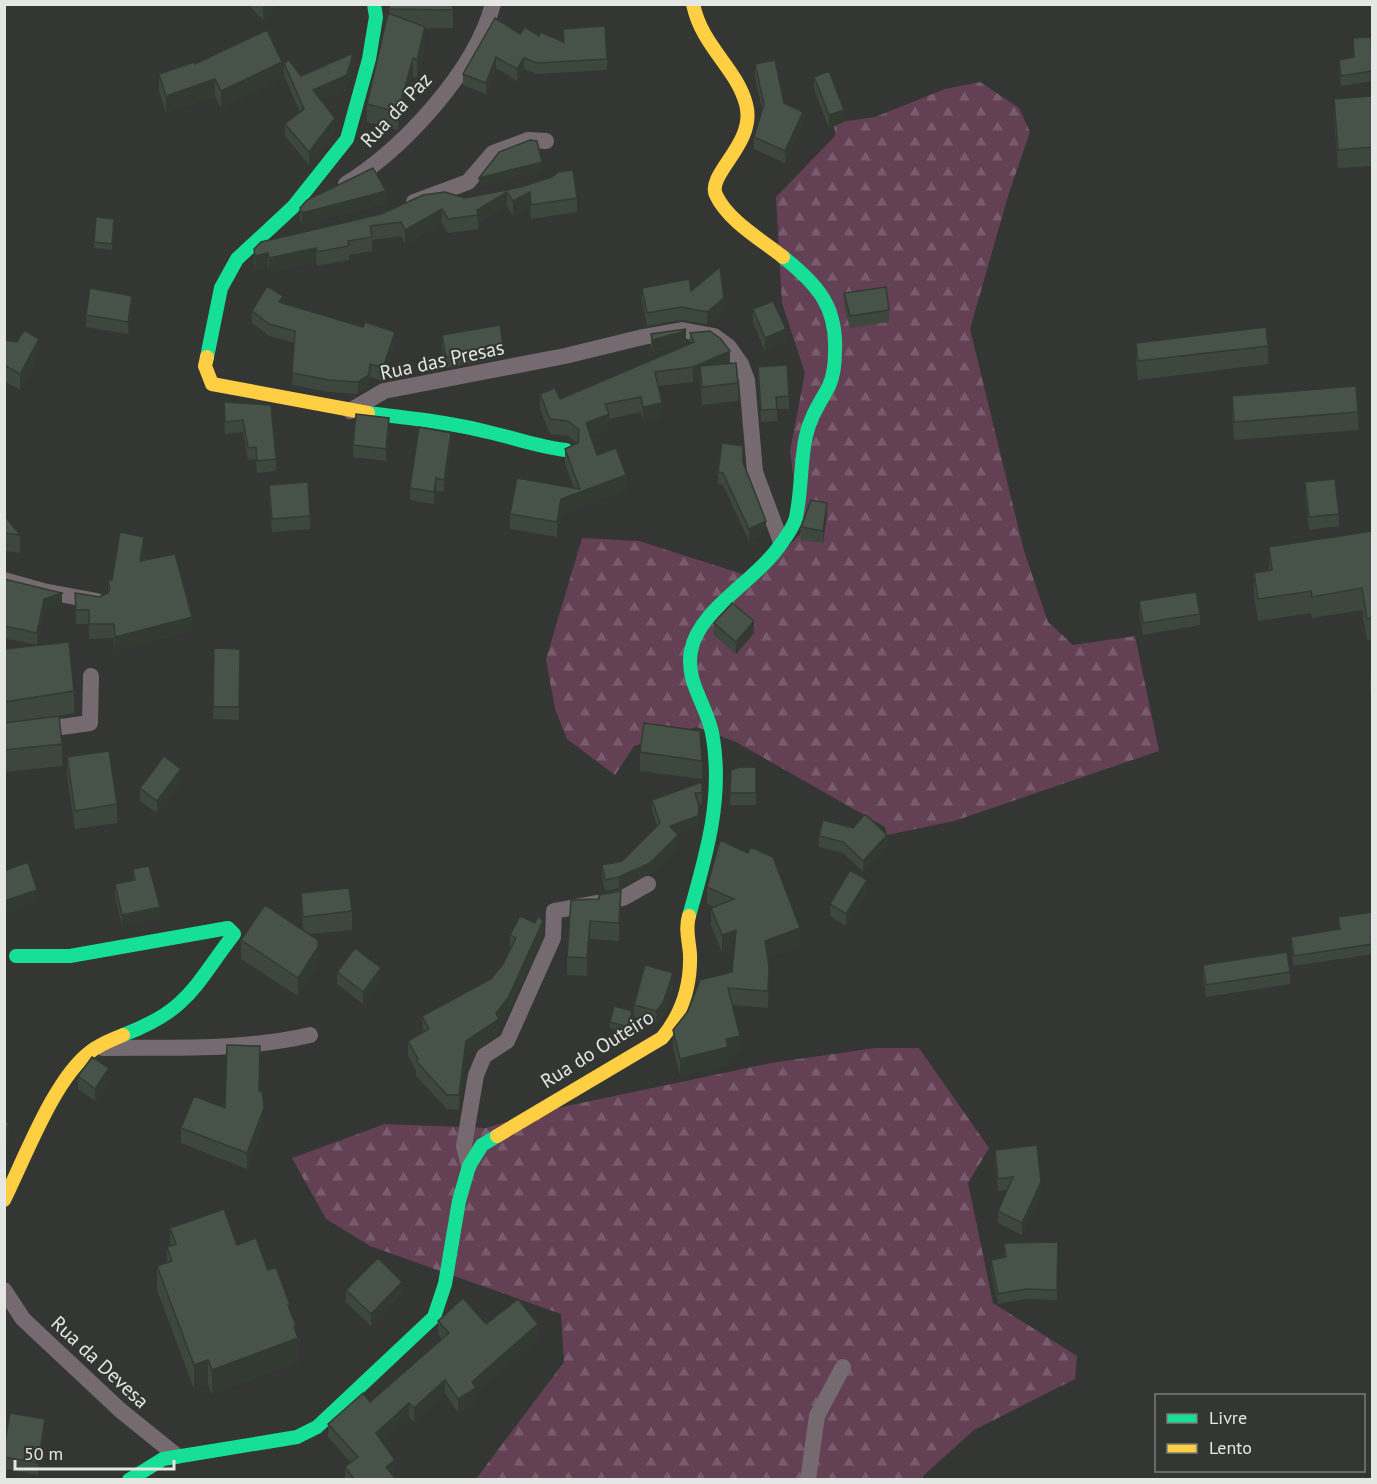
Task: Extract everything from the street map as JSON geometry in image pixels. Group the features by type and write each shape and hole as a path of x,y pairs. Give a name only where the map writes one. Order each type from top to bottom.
{"street":[{"path":"374,4 376,17 369,59 347,139 293,207 237,259 221,288 205,366 212,384 350,411 439,421 490,432 538,447 566,450"},
{"name":"Rua da Paz","path":"293,207 330,192 372,168 410,132 471,56 487,26 493,4"},
{"name":"Rua do Outeiro","path":"129,1479 163,1459 297,1437 317,1427 434,1317 445,1284 459,1201 469,1166 482,1145 662,1038 675,1023 687,992 690,956 687,922 709,845 716,795 717,766 713,734 691,680 691,650 704,623 781,542 796,519 806,435 816,406 829,386 835,368 836,331 827,302 807,276 730,214 715,194 715,179 741,145 748,119 745,94 703,37 693,4"},
{"path":"399,208 468,182 494,153 528,140 546,141"},
{"path":"439,193 462,202"},
{"path":"247,249 288,237"},
{"name":"Rua das Presas","path":"350,411 384,391 565,356 643,337 682,330 714,336 729,347 741,364 747,380 755,472 781,542"},
{"path":"4,580 43,591 100,602"},
{"path":"4,735 90,723 92,676"},
{"name":"Rua do Outeiro","path":"469,1166 464,1146 476,1075 484,1056 507,1041 553,938 554,911 623,898 648,884"},
{"path":"4,1200 59,1093 83,1058 96,1049 141,1031 172,1012 199,985 234,934 228,928 70,956 16,956"},
{"path":"96,1049 214,1049 275,1043 310,1035"},
{"name":"Rua da Devesa","path":"4,1290 22,1319 120,1410 177,1456"},
{"path":"808,1479 817,1416 843,1366"}],"green space":[{"path":"980,82 1019,108 1030,132 1008,196 970,329 1024,551 1048,622 1073,645 1135,636 1159,751 954,821 887,835 885,827 736,742 697,727 634,746 615,775 567,739 555,709 546,659 582,538 639,541 758,579 801,533 790,451 805,373 782,303 776,197 835,136 834,123 875,117 945,89"},
{"path":"875,1048 919,1048 989,1148 968,1183 993,1303 1077,1356 1075,1379 974,1430 922,1479 476,1479 564,1362 561,1314 370,1246 326,1219 292,1158 385,1124 486,1128 543,1111 771,1063"}],"building":[{"path":"389,4 453,4 453,10 389,9"},
{"path":"388,13 425,27 417,60 413,58 398,112 367,104"},
{"path":"495,18 520,34 525,27 539,36 540,32 564,42 563,29 605,26 607,59 537,63 524,58 517,69 496,57 486,83 463,74"},
{"path":"267,30 282,62 221,91 215,79 166,96 159,74 194,62 195,64"},
{"path":"1371,37 1372,71 1341,76 1339,60 1354,57 1353,38"},
{"path":"353,53 347,75 313,90 335,118 309,152 285,124 304,109 284,63 289,60 301,76"},
{"path":"775,60 784,103 803,112 785,151 754,137 764,104 755,64"},
{"path":"829,71 844,110 829,115 814,77"},
{"path":"1372,96 1372,147 1338,150 1334,99"},
{"path":"530,140 537,141 542,162 479,178 499,152"},
{"path":"373,168 386,191 302,213 300,208 307,200"},
{"path":"573,170 577,198 531,205 530,192 513,201 507,192 477,210 478,215 448,219 442,209 405,230 401,222 370,226 372,237 348,241 349,246 317,252 316,248 269,258 268,253 255,256 254,249 261,242 381,214 423,195 445,192 465,198 521,187 552,177 558,172"},
{"path":"96,217 114,219 112,244 94,242"},
{"path":"720,267 724,298 707,312 681,307 647,313 642,288 689,279 691,291"},
{"path":"267,286 283,296 279,302 363,327 365,322 395,332 383,368 370,364 369,375 358,382 329,380 292,373 295,331 269,324 252,311"},
{"path":"886,287 889,310 850,316 844,293"},
{"path":"90,288 132,296 128,322 86,315"},
{"path":"773,301 786,329 765,338 753,309"},
{"path":"500,325 503,345 446,357 442,335"},
{"path":"1266,327 1268,346 1138,361 1136,343"},
{"path":"686,329 682,332 652,340 651,334"},
{"path":"24,330 39,339 20,374 4,365 4,340 17,342"},
{"path":"710,331 721,339 730,351 693,367 655,372 662,403 643,407 641,397 605,404 609,414 586,423 597,455 616,448 626,475 561,499 557,522 510,514 517,478 580,489 565,449 578,443 579,430 568,421 550,419 540,394 555,388 560,399 694,342 690,333"},
{"path":"736,363 738,383 702,387 700,366"},
{"path":"787,365 789,396 776,397 777,409 761,410 758,367"},
{"path":"1356,386 1358,412 1234,422 1232,396"},
{"path":"224,402 271,405 276,459 257,461 256,447 248,448 243,420 225,422"},
{"path":"356,414 389,418 386,449 353,445"},
{"path":"419,427 451,433 444,480 436,478 434,492 410,488"},
{"path":"722,443 743,446 743,462 766,521 749,529 723,473 718,472"},
{"path":"1335,479 1339,514 1309,517 1305,482"},
{"path":"308,482 310,516 272,519 269,485"},
{"path":"811,500 827,503 823,531 801,527"},
{"path":"4,515 20,535 4,533"},
{"path":"1372,531 1372,618 1367,619 1362,588 1312,597 1311,591 1258,599 1254,573 1272,570 1269,547"},
{"path":"120,532 144,537 140,561 175,554 192,617 115,637 114,624 89,624 89,610 76,610 75,593 99,597 108,593 110,588 108,580 112,580"},
{"path":"4,579 62,593 44,599 37,633 4,626"},
{"path":"1196,592 1200,614 1143,623 1139,601"},
{"path":"732,603 754,621 736,642 714,623"},
{"path":"69,642 74,691 4,702 4,649"},
{"path":"214,648 240,649 239,707 213,707"},
{"path":"59,716 62,744 4,750 4,723"},
{"path":"644,723 700,731 702,761 640,752"},
{"path":"109,751 117,804 75,811 67,757"},
{"path":"164,756 181,769 157,801 140,788"},
{"path":"740,767 756,767 756,793 730,793 731,770"},
{"path":"702,782 702,793 695,793 699,806 698,816 670,826 678,835 650,863 619,877 605,880 602,865 622,861 660,823 652,800"},
{"path":"865,814 887,835 863,861 843,842 819,836 823,820 853,828"},
{"path":"720,840 748,853 751,847 773,857 800,928 765,941 769,967 768,991 728,988 740,1036 726,1039 728,1047 680,1059 673,1030 688,1011 700,980 732,972 736,930 722,935 711,908 734,899 707,887"},
{"path":"28,862 37,890 4,901 4,871"},
{"path":"149,866 160,907 122,915 115,884 135,880 133,869"},
{"path":"850,870 867,880 846,914 830,904"},
{"path":"349,888 352,911 303,917 301,893"},
{"path":"621,891 619,923 590,921 587,958 567,957 571,900 599,899 599,895"},
{"path":"265,905 318,940 318,947 298,978 241,940"},
{"path":"1372,912 1372,944 1294,956 1291,937 1340,929 1338,917"},
{"path":"520,916 535,923 538,916 543,921 508,998 496,1013 499,1019 466,1041 459,1095 447,1095 416,1061 418,1059 408,1041 429,1029 422,1016 491,979 503,964 516,938 510,935"},
{"path":"355,948 381,968 363,992 337,972"},
{"path":"1287,952 1290,972 1206,985 1203,965"},
{"path":"645,965 673,973 663,1003 656,1011 634,1005"},
{"path":"614,1006 632,1011 628,1027 610,1022"},
{"path":"227,1045 260,1046 259,1091 262,1090 264,1108 247,1153 181,1128 194,1096 225,1108"},
{"path":"92,1057 109,1068 95,1089 78,1076"},
{"path":"4,1121 9,1123 4,1134"},
{"path":"1037,1145 1041,1182 1022,1223 998,1211 1013,1177 998,1179 995,1150"},
{"path":"224,1209 237,1245 256,1238 268,1270 276,1267 290,1305 288,1305 298,1338 212,1370 208,1360 194,1365 157,1266 172,1261 167,1247 176,1244 170,1228"},
{"path":"1058,1242 1057,1290 1025,1289 998,1294 991,1260 1006,1257 1004,1243"},
{"path":"378,1258 402,1282 371,1314 346,1290"},
{"path":"463,1298 486,1324 518,1299 538,1324 472,1382 476,1388 458,1399 445,1380 414,1408 409,1403 376,1433 395,1460 386,1467 396,1479 354,1479 345,1467 358,1457 328,1424 363,1393 370,1402 449,1333 438,1321"},
{"path":"10,1413 45,1419 38,1463 4,1457"}],"traffic: fast":[{"path":"207,357 221,288 237,259 293,207 347,139 369,59 376,17 374,4"},
{"path":"689,916 707,850 716,784 716,761 711,727 691,674 691,651 704,622 768,560 793,525 798,507 804,446 808,429 829,386 834,369 835,335 828,309 815,287 783,257"},
{"path":"368,413 458,426 566,450"},
{"path":"16,956 70,956 228,928 234,934 199,982 177,1006 145,1026 123,1035"},
{"path":"129,1480 163,1459 297,1437 317,1427 434,1317 445,1284 459,1201 469,1166 482,1145 497,1136"}],"traffic: slow":[{"path":"693,4 704,33 735,79 746,104 745,132 718,177 715,187 716,195 737,222 783,257"},
{"path":"207,357 205,366 212,384 368,413"},
{"path":"497,1136 662,1038 675,1019 687,988 690,966 687,930 689,916"},
{"path":"4,1200 41,1120 64,1081 90,1052 123,1035"}]}
